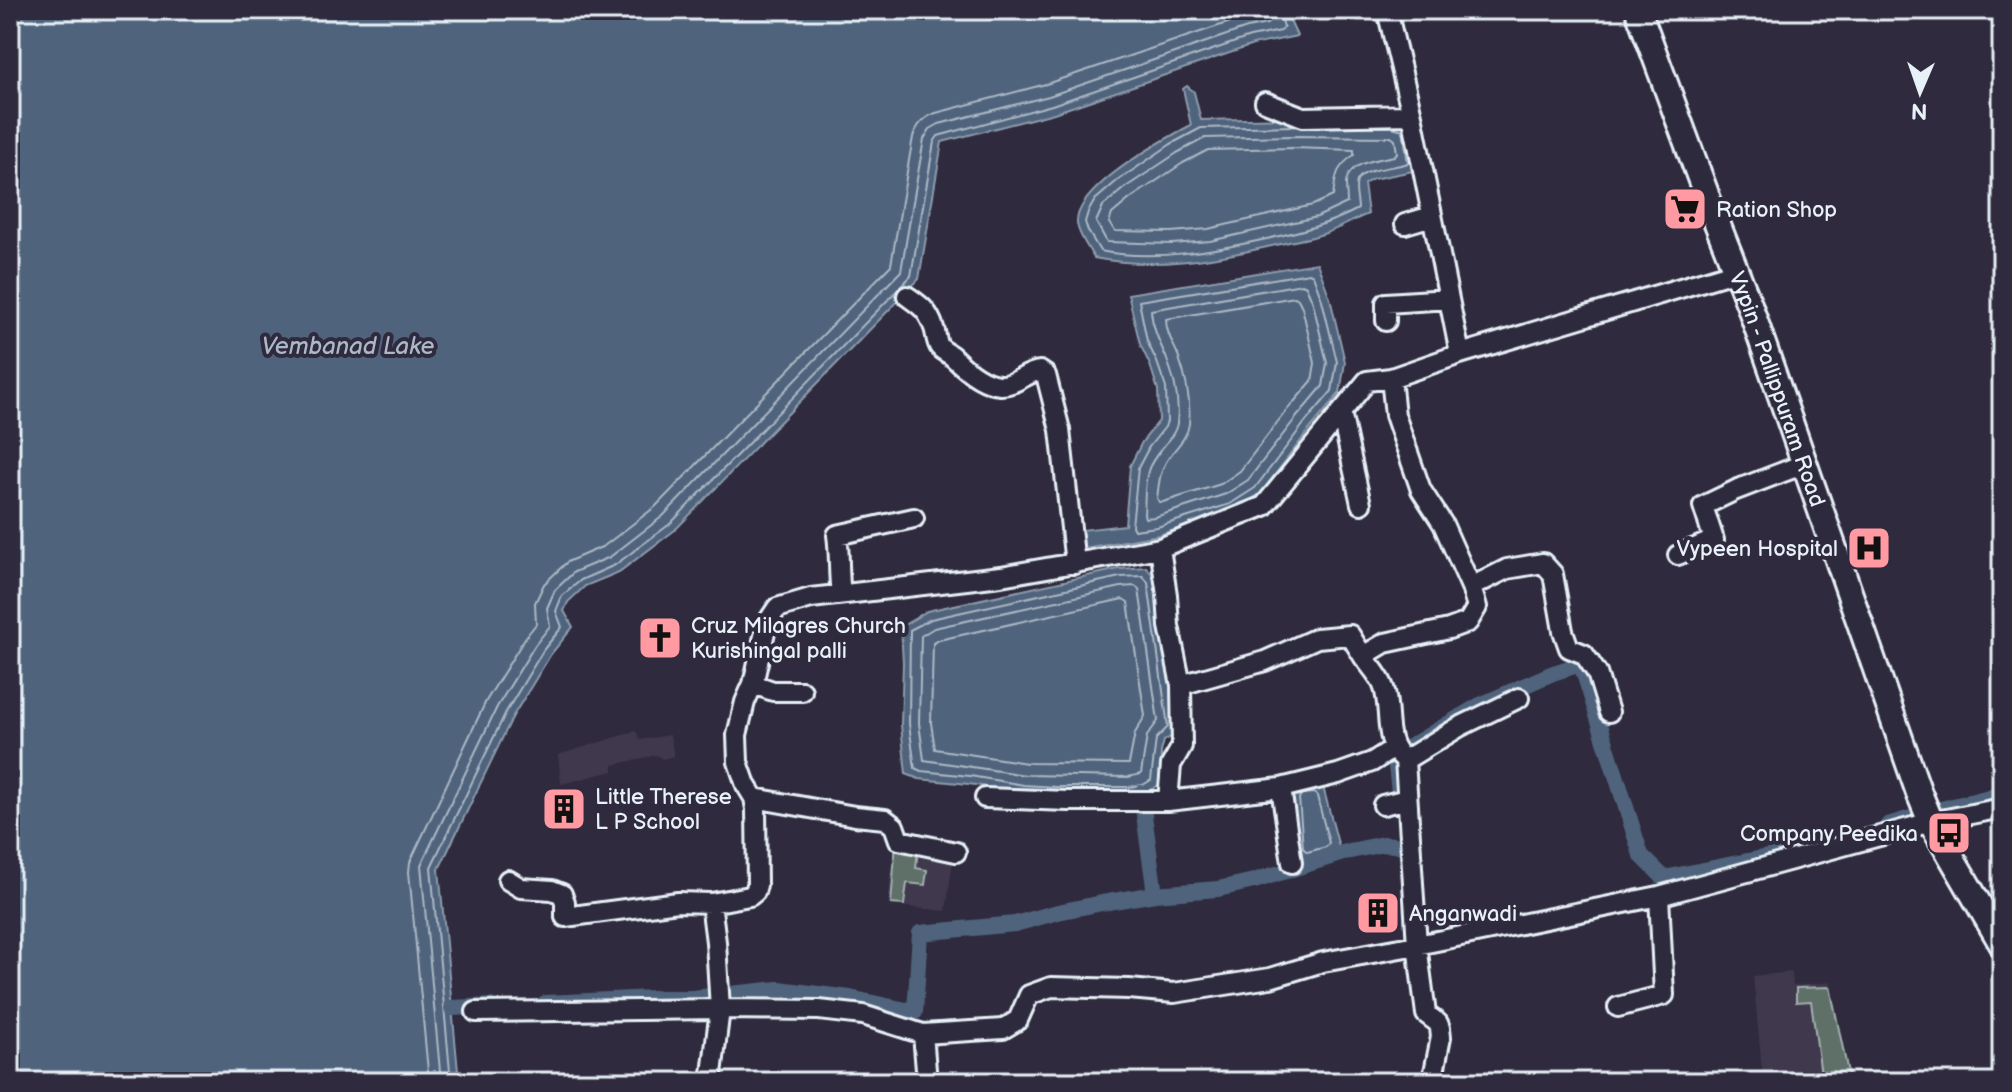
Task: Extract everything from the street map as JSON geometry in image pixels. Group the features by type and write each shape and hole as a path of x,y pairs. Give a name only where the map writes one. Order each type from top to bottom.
{"main road":[{"name":"Vypin - Pallippuram Road","path":"1638,10 1737,271 1928,813 2002,944"}],"street":[{"path":"1387,10 1412,115 1460,354"},
{"path":"1265,102 1303,117 1412,115"},
{"path":"1405,224 1432,216"},
{"path":"508,880 521,888 552,890 562,894 565,917 678,902 711,903 750,896 755,892 756,809 738,762 737,735 767,623 777,608 811,598 963,581 1160,548 1264,506 1367,381 1391,378 1460,354 1737,271"},
{"path":"907,296 918,302 927,314 938,345 958,365 986,382 1004,385 1032,372 1040,371 1046,375 1060,430 1075,564"},
{"path":"1386,321 1386,303 1449,299"},
{"path":"1363,656 1385,643 1468,622 1477,607 1443,524 1421,490 1395,415 1391,378"},
{"path":"1341,412 1361,504"},
{"path":"1678,555 1714,540 1703,506 1804,464"},
{"path":"841,594 837,535 914,518"},
{"path":"1157,801 1182,746 1181,685 1169,626 1160,548"},
{"path":"1471,587 1507,569 1543,563 1553,574 1569,648 1584,654 1597,673 1609,712"},
{"path":"1181,685 1265,661 1317,638 1350,635 1384,686 1390,735 1400,754 1407,799 1417,945 1426,1014 1440,1028 1432,1082"},
{"path":"753,684 773,691 802,691"},
{"path":"985,798 1157,801 1281,788 1400,754 1519,698"},
{"path":"1281,788 1292,863"},
{"path":"754,798 885,819 894,826 899,840 956,852"},
{"path":"1383,805 1407,799"},
{"path":"476,1012 719,1000 863,1015 923,1034 1003,1029 1018,1020 1029,995 1051,987 1174,993 1270,978 1323,962 1659,896 1928,813 2002,808"},
{"path":"1618,1007 1664,995 1659,896"},
{"path":"711,903 719,1000 711,1082"},
{"path":"923,1034 927,1082"}],"shaded area":[{"path":"636,731 640,740 670,735 674,756 662,759 657,755 613,765 613,771 561,784 558,755"},
{"path":"894,842 954,853 946,911 888,905"},
{"path":"1792,972 1793,986 1831,982 1850,1082 1801,1082 1799,1078 1763,1080 1753,976"}],"green space":[{"path":"896,842 918,849 916,868 927,870 925,885 907,883 904,905 891,904"},
{"path":"1830,987 1850,1082 1822,1082 1811,1001 1796,1002 1796,988"}],"water":[{"name":"Vembanad Lake","path":"10,10 1285,10 1297,36 1253,45 1054,113 942,142 919,279 675,530 619,572 585,586 568,602 564,611 573,627 551,654 513,716 439,869 459,1082 10,1082"},
{"path":"1187,86 1194,92 1201,120 1291,118 1410,122 1418,170 1373,179 1364,184 1368,214 1317,236 1231,255 1185,261 1139,263 1094,258 1078,228 1080,210 1090,195 1122,167 1191,125 1183,89"},
{"path":"1317,263 1330,298 1345,362 1340,393 1261,493 1234,511 1159,535 1084,548 1081,530 1125,525 1130,466 1142,442 1159,421 1158,390 1140,344 1128,294"},
{"path":"1146,567 1156,578 1177,733 1164,741 1160,784 1145,793 1024,793 919,779 906,774 901,725 901,627 927,611 1119,569"},
{"path":"1322,783 1340,851 1297,863 1291,788"}],"waterway":[{"path":"1400,801 1395,757 1480,705 1581,664 1641,855 1664,878 1792,852"},
{"path":"1141,793 1155,894"},
{"path":"1888,825 2002,794"},
{"path":"545,1003 692,998 779,989 850,998 915,1012 920,933 1015,924 1102,903 1155,894 1218,889 1346,852 1383,844 1405,846"},
{"path":"452,1008 490,1006"}],"place":[{"name":"Ration Shop","path":"1685,209"},
{"name":"Vypeen Hospital","path":"1869,548"},
{"name":"Cruz Milagres Church Kurishingal palli","path":"660,638"},
{"name":"Little Therese L P School","path":"564,809"},
{"name":"Company Peedika","path":"1949,833"},
{"name":"Anganwadi","path":"1378,913"}]}
